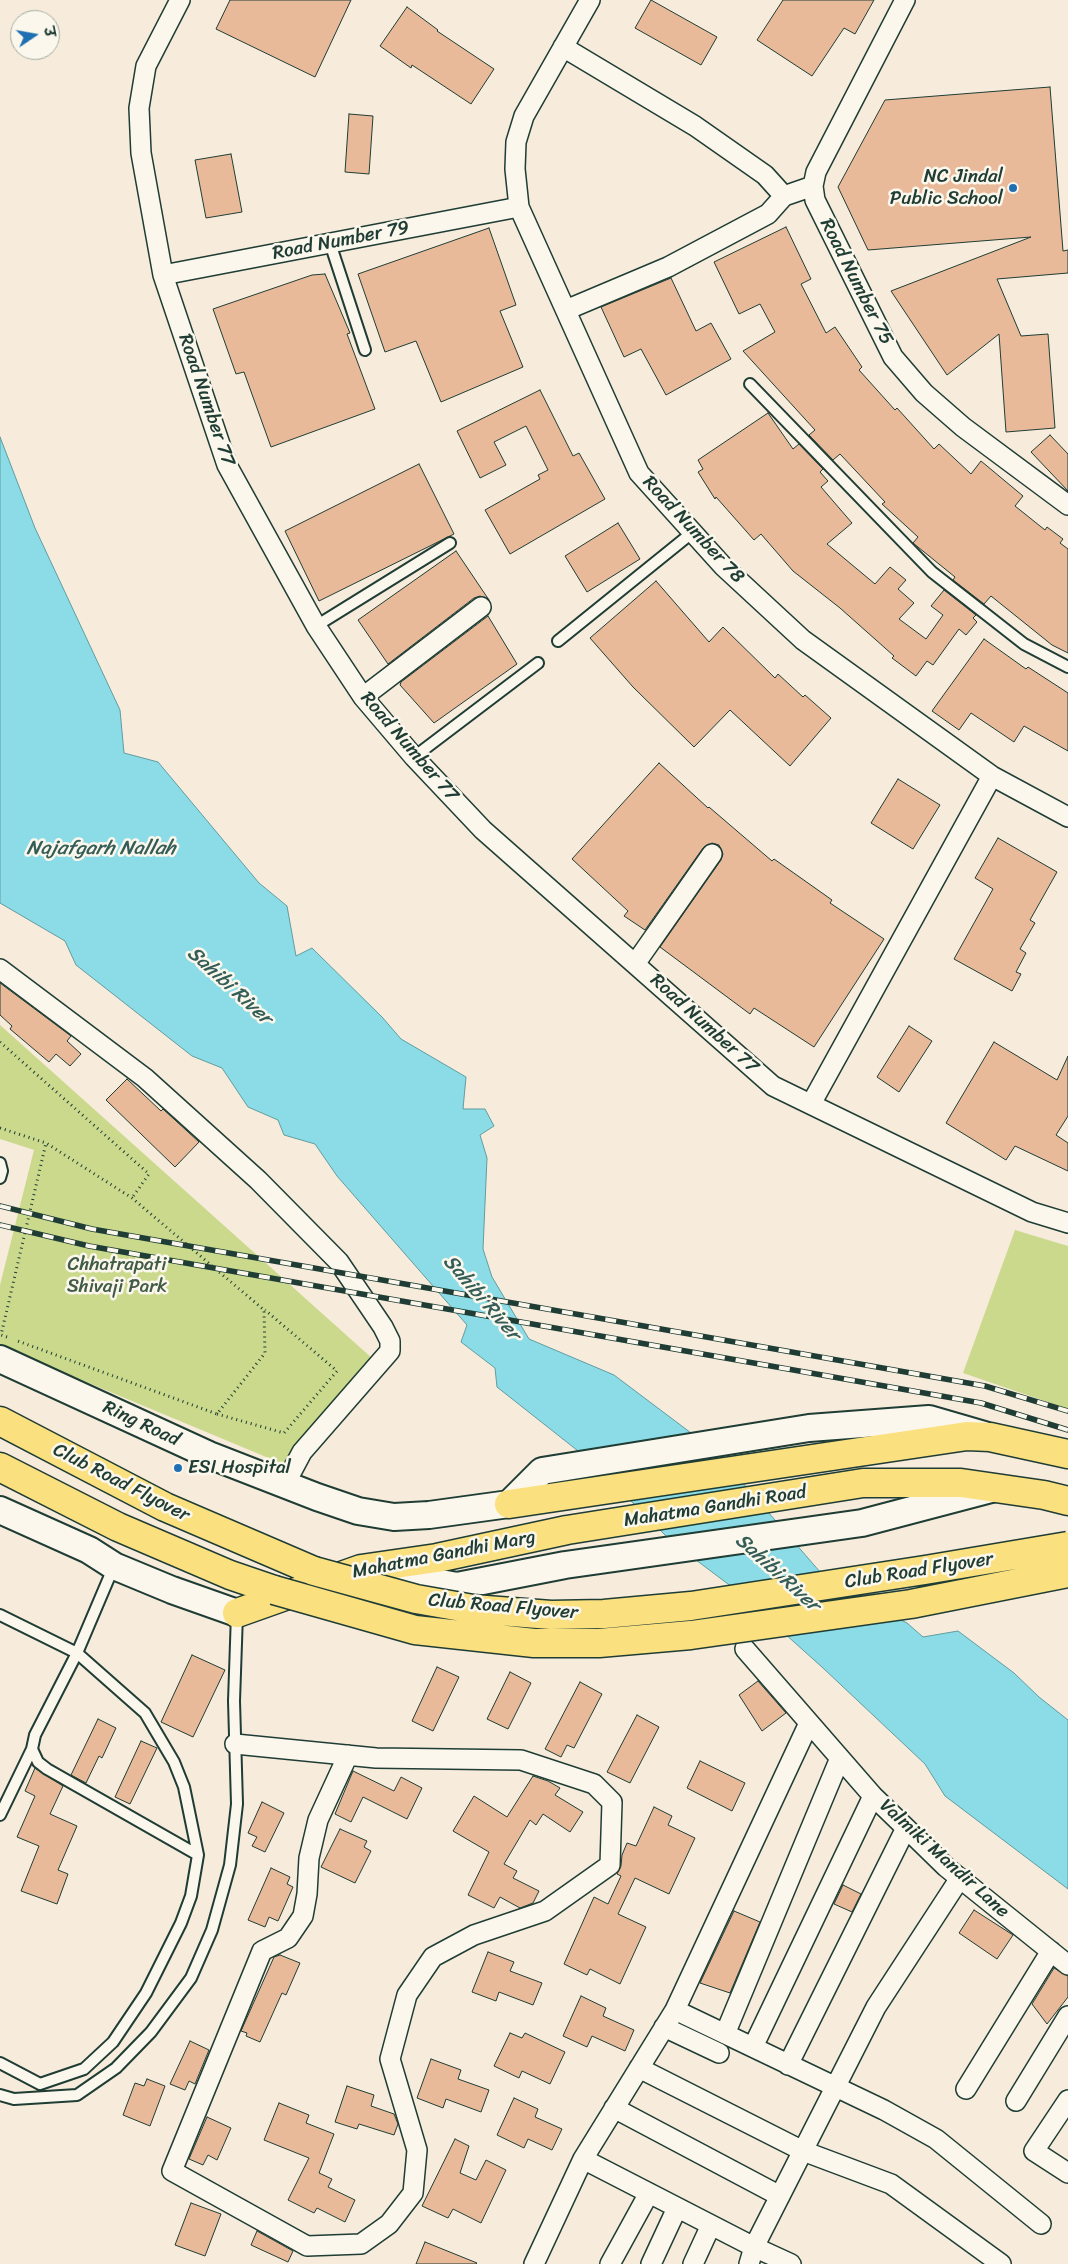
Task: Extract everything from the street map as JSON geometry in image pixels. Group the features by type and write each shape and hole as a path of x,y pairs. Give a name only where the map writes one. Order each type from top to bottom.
{"main road":[{"name":"Ring Road","path":"0,1359 208,1455 358,1511 394,1517 429,1515"},
{"path":"509,1504 542,1471 809,1428 929,1419 990,1437 1068,1454"},
{"name":"Club Road Flyover","path":"0,1421 165,1507 314,1571 416,1600 473,1609 551,1615 604,1614 691,1606 1068,1546"},
{"name":"Mahatma Gandhi Road","path":"563,1497 967,1436 990,1437"},
{"name":"Club Road Flyover","path":"0,1467 118,1527 230,1575 415,1630 534,1643 599,1643 691,1635 911,1604 1068,1573"},
{"name":"Mahatma Gandhi Road","path":"567,1530 862,1483 961,1483 996,1488"},
{"path":"361,1569 457,1586 565,1566 862,1523 996,1488 1068,1501"},
{"name":"Mahatma Gandhi Marg","path":"429,1515 563,1497"},
{"path":"0,1510 89,1550 114,1566 237,1613"},
{"name":"Mahatma Gandhi Marg","path":"237,1613 361,1569 437,1558 567,1530"}],"street":[{"name":"Road Number 77","path":"180,0 146,66 139,108 140,153 163,275 227,465 316,626 363,697 414,757 483,830 773,1086 1032,1212 1068,1223"},
{"name":"Road Number 78","path":"590,0 524,116 516,142 515,169 519,207 639,474 723,566 803,640 992,776 1068,817"},
{"path":"566,310 668,267 768,214 784,196 813,186 816,172 905,0"},
{"path":"563,47 695,126 765,175 784,196"},
{"name":"Road Number 75","path":"813,186 815,200 893,357 924,393 957,422 1068,505"},
{"name":"Road Number 79","path":"163,275 519,207"},
{"path":"363,697 481,608"},
{"path":"811,1104 992,776"},
{"path":"635,964 712,854"},
{"path":"0,969 145,1078 258,1180 339,1262 383,1327 390,1341 390,1351 302,1452 285,1484"},
{"name":"Valmiki Mandir Lane","path":"744,1649 873,1796 960,1878 1068,1965"},
{"path":"534,2264 583,2159 675,2010 809,1723"},
{"path":"235,1744 348,1755 376,1758 521,1760 594,1784 612,1802 610,1864 545,1910 474,1935 433,1957 407,1995 390,2059 417,2150 413,2193 389,2224 361,2244 307,2246 172,2171 262,1951 288,1938 303,1916 307,1894 309,1858 318,1820 348,1755"},
{"path":"725,2034 840,1758"},
{"path":"753,2047 873,1796"},
{"path":"788,2065 906,1828"},
{"path":"752,2256 802,2150 876,2007 960,1878"},
{"path":"966,2089 1051,1951"},
{"path":"675,2010 835,2086 936,2139 1042,2224"},
{"path":"1016,2101 1068,2016"},
{"path":"664,2027 719,2054"},
{"path":"639,2068 802,2150 891,2184 1001,2264"},
{"path":"1066,2168 1034,2151 1068,2100"},
{"path":"614,2108 780,2196"},
{"path":"583,2159 711,2225 752,2256 791,2264"},
{"path":"610,2264 649,2193"},
{"path":"651,2264 677,2208"},
{"path":"693,2264 711,2225"}],"lane":[{"path":"330,243 365,350"},
{"path":"750,384 932,572 1024,644 1068,667"},
{"path":"558,641 693,532"},
{"path":"316,626 450,542"},
{"path":"414,757 538,663"},
{"path":"0,1163 2,1171 0,1178"},
{"path":"0,1815 32,1749 35,1735 77,1653 114,1566"},
{"path":"0,2095 14,2099 77,2095 116,2068 151,2032 191,1978 212,1930 230,1865 237,1804 235,1744 237,1613"},
{"path":"0,1614 77,1653 145,1713 174,1762 184,1786 198,1855 191,1896 181,1923 146,1992 113,2042 84,2069 40,2084 0,2063"},
{"path":"32,1749 38,1762 47,1769 198,1855"}],"path":[{"path":"0,1042 149,1174 132,1198"},
{"path":"0,1128 46,1143 132,1198 337,1371 284,1433 217,1414 1,1335 46,1143"},
{"path":"217,1414 265,1353 264,1310"}],"green space":[{"name":"Chhatrapati Shivaji Park","path":"0,1025 373,1359 283,1464 0,1346 0,1285 34,1150 0,1139"},
{"path":"1015,1230 1068,1246 1068,1409 963,1373"}],"water":[{"name":"Najafgarh Nallah","path":"0,437 35,528 120,710 124,753 158,762 259,883 287,906 296,956 312,948 382,1017 401,1039 466,1077 463,1109 485,1109 494,1126 480,1135 487,1158 483,1249 492,1277 529,1339 614,1375 715,1451 821,1573 854,1598 907,1623 923,1637 958,1631 1014,1673 1039,1697 1068,1720 1068,1889 945,1796 925,1764 823,1668 736,1590 672,1542 592,1462 497,1387 495,1368 461,1342 467,1325 337,1176 315,1144 284,1135 278,1120 248,1107 222,1068 192,1056 76,965 65,941 0,903"}],"building":[{"path":"230,0 351,0 315,77 216,29"},
{"path":"651,0 717,37 701,65 635,28"},
{"path":"783,0 874,0 855,34 844,28 812,76 757,40"},
{"path":"407,7 437,31 494,69 471,104 412,65 411,68 380,46"},
{"path":"1050,87 1063,251 1068,250 1068,273 997,279 1021,336 1048,334 1055,428 1006,432 999,334 947,375 891,291 1031,237 868,250 838,187 885,100"},
{"path":"349,114 373,116 369,174 345,172"},
{"path":"231,154 242,212 206,218 195,160"},
{"path":"786,227 811,279 801,284 826,333 835,327 862,367 859,370 934,449 939,444 971,474 981,461 1023,496 1015,506 1045,530 1047,527 1063,539 1060,543 1068,549 1068,653 1052,645 991,596 984,604 953,580 955,577 913,543 918,537 882,504 885,502 840,454 833,460 809,435 815,430 743,351 775,332 760,304 739,314 714,262"},
{"path":"489,228 516,305 500,311 523,367 441,402 416,341 385,352 358,274"},
{"path":"325,274 350,333 347,334 375,409 271,447 244,372 236,374 213,309 312,275"},
{"path":"671,278 696,331 711,323 731,359 666,395 641,349 624,357 601,307"},
{"path":"540,390 573,456 579,453 605,499 510,554 485,510 540,479 538,475 548,470 526,426 494,442 506,465 480,478 457,431"},
{"path":"768,413 793,449 799,444 823,469 820,472 828,481 821,487 852,523 827,544 875,584 890,567 906,580 898,589 914,603 899,619 926,639 943,615 931,606 944,590 976,615 973,618 977,622 966,635 959,629 933,665 927,661 916,676 892,658 894,656 840,608 793,571 761,534 754,540 716,497 715,499 698,472 703,469 698,460"},
{"path":"1050,435 1068,454 1068,491 1031,452"},
{"path":"419,464 454,534 319,601 285,531"},
{"path":"618,523 640,559 587,592 565,556"},
{"path":"456,551 489,600 480,596 474,598 388,664 358,620"},
{"path":"656,581 709,642 723,627 775,678 778,674 803,697 805,695 831,718 790,766 730,710 694,747 633,687 590,638"},
{"path":"488,616 517,664 434,723 400,685 401,682"},
{"path":"984,639 1026,669 1028,667 1068,693 1068,751 1024,726 1014,742 971,713 959,730 932,711"},
{"path":"659,763 708,808 772,861 774,859 832,900 830,903 884,939 814,1047 754,1008 750,1014 660,947 721,860 723,854 719,845 712,843 703,848 645,930 624,916 628,911 572,859"},
{"path":"898,779 940,805 913,849 871,823"},
{"path":"998,838 1057,872 1030,920 1035,923 1020,949 1026,953 1016,972 1021,974 1012,991 954,959 993,889 975,878"},
{"path":"0,983 71,1036 67,1041 81,1054 70,1066 56,1054 49,1062 10,1029 12,1026 0,1015"},
{"path":"909,1026 932,1041 899,1092 877,1077"},
{"path":"994,1042 1057,1080 1068,1056 1068,1116 1056,1135 1068,1143 1068,1171 1015,1146 1006,1160 946,1123"},
{"path":"127,1079 161,1111 163,1109 199,1142 175,1167 106,1100"},
{"path":"192,1655 225,1670 193,1737 161,1722"},
{"path":"437,1667 459,1677 433,1731 412,1721"},
{"path":"510,1672 531,1683 508,1729 487,1719"},
{"path":"758,1681 786,1713 762,1731 739,1695"},
{"path":"580,1682 602,1694 574,1748 567,1745 561,1757 545,1749"},
{"path":"637,1715 659,1727 630,1783 607,1772"},
{"path":"98,1719 116,1728 102,1758 99,1756 86,1783 71,1775"},
{"path":"141,1741 157,1748 130,1804 115,1797"},
{"path":"700,1761 745,1783 732,1811 687,1788"},
{"path":"35,1768 63,1786 50,1814 77,1826 58,1870 68,1874 57,1904 21,1891 39,1846 17,1837 35,1796 25,1791"},
{"path":"353,1771 394,1791 401,1777 422,1788 407,1819 363,1797 351,1822 335,1814"},
{"path":"533,1776 548,1781 560,1788 555,1795 583,1812 570,1832 543,1814 536,1825 530,1820 504,1864 517,1871 513,1878 539,1891 533,1903 520,1908 500,1897 494,1908 468,1895 489,1852 453,1831 474,1796 507,1817"},
{"path":"262,1802 284,1813 265,1852 252,1846 257,1837 248,1833"},
{"path":"654,1807 672,1816 668,1825 695,1838 669,1894 635,1878 618,1914 646,1927 620,1984 590,1969 587,1975 564,1964 594,1897 608,1904 621,1876 617,1874 627,1843 636,1846"},
{"path":"340,1829 367,1841 364,1847 371,1851 355,1883 321,1867"},
{"path":"271,1868 290,1877 287,1884 293,1887 278,1921 269,1917 265,1927 248,1920"},
{"path":"843,1885 861,1894 852,1912 834,1904"},
{"path":"974,1910 1013,1935 997,1959 959,1933"},
{"path":"734,1911 760,1922 730,1993 700,1983"},
{"path":"488,1952 514,1962 510,1971 542,1983 533,2005 499,1992 496,2001 472,1992"},
{"path":"280,1955 300,1963 286,1995 282,1993 260,2042 246,2036 247,2033 241,2031 274,1957"},
{"path":"1054,1968 1068,1976 1068,1997 1047,2024 1032,2004"},
{"path":"581,1996 606,2008 603,2016 634,2030 625,2051 592,2036 587,2047 563,2036"},
{"path":"510,2033 522,2038 525,2033 565,2052 550,2084 522,2071 519,2078 494,2066"},
{"path":"190,2041 209,2050 195,2084 189,2081 185,2090 170,2084"},
{"path":"431,2059 461,2070 458,2079 489,2090 481,2112 446,2099 443,2108 417,2098"},
{"path":"147,2079 165,2086 150,2126 123,2115 135,2083 144,2086"},
{"path":"347,2086 374,2095 371,2106 394,2114 398,2124 394,2135 359,2124 357,2129 335,2122"},
{"path":"514,2098 538,2109 535,2117 562,2129 552,2150 528,2139 524,2148 497,2135"},
{"path":"279,2103 309,2115 306,2123 334,2134 319,2173 332,2179 328,2187 355,2200 345,2222 317,2208 314,2213 288,2200 309,2158 264,2140"},
{"path":"207,2117 231,2128 217,2160 208,2155 203,2165 189,2159"},
{"path":"455,2139 469,2146 460,2173 476,2180 486,2160 506,2170 481,2223 453,2209 448,2218 422,2206"},
{"path":"191,2203 221,2214 205,2256 175,2245"},
{"path":"257,2231 293,2251 288,2262 251,2245"},
{"path":"425,2242 477,2263 416,2264"}],"railway":[{"path":"0,1206 92,1229 985,1386 1068,1411"},
{"path":"0,1225 89,1246 981,1403 1068,1430"}],"place":[{"name":"NC Jindal Public School","path":"1013,188"},
{"name":"ESI Hospital","path":"178,1468"}],"water label":[{"name":"Sahibi River","path":"229,986"},
{"name":"Sahibi River","path":"481,1298"},
{"name":"Sahibi River","path":"777,1573"}]}
